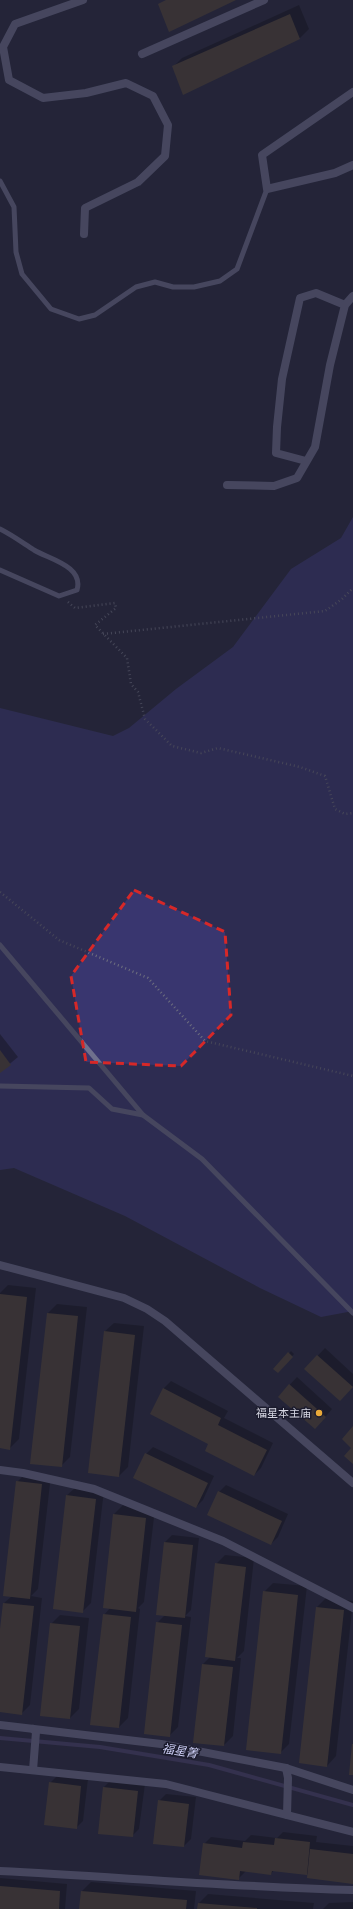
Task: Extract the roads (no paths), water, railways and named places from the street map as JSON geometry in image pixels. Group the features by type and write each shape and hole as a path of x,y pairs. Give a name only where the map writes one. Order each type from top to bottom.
{"street":[{"path":"83,0 14,24 3,47 9,80 43,98 86,93 126,83 153,96 168,125 165,156 138,182 85,208 84,234"},
{"path":"142,54 264,0"},
{"path":"353,92 262,155 267,189 336,173 353,166"},
{"path":"306,461 276,453 282,379 300,298 316,293 345,305"},
{"path":"227,485 274,486 297,478 315,447 330,366 345,305 353,296"},
{"path":"0,1265 124,1298 147,1309 165,1321 353,1483"},
{"path":"0,1470 23,1472 94,1489 223,1541 353,1608"},
{"path":"0,1725 35,1731 161,1744 286,1768 353,1790"},
{"path":"33,1770 35,1731"},
{"path":"0,1766 166,1784 353,1832"},
{"path":"286,1768 288,1778 287,1815"},
{"path":"0,1871 275,1888 353,1890"}],"lane":[{"path":"0,181 14,207 16,252 22,274 51,309 79,319 96,315 136,287 155,282 173,287 194,288 220,282 237,269 267,189"},
{"path":"0,529 35,550 65,564 76,575 79,584 77,590 60,596 0,570"},
{"path":"0,946 143,1115 202,1159 353,1313"},
{"path":"0,1086 89,1088 112,1109 143,1115"}],"waterway":[{"name":"福星箐","path":"0,1738 100,1747 209,1765 353,1805"}],"place":[{"name":"福星本主庙","path":"319,1413"}]}
